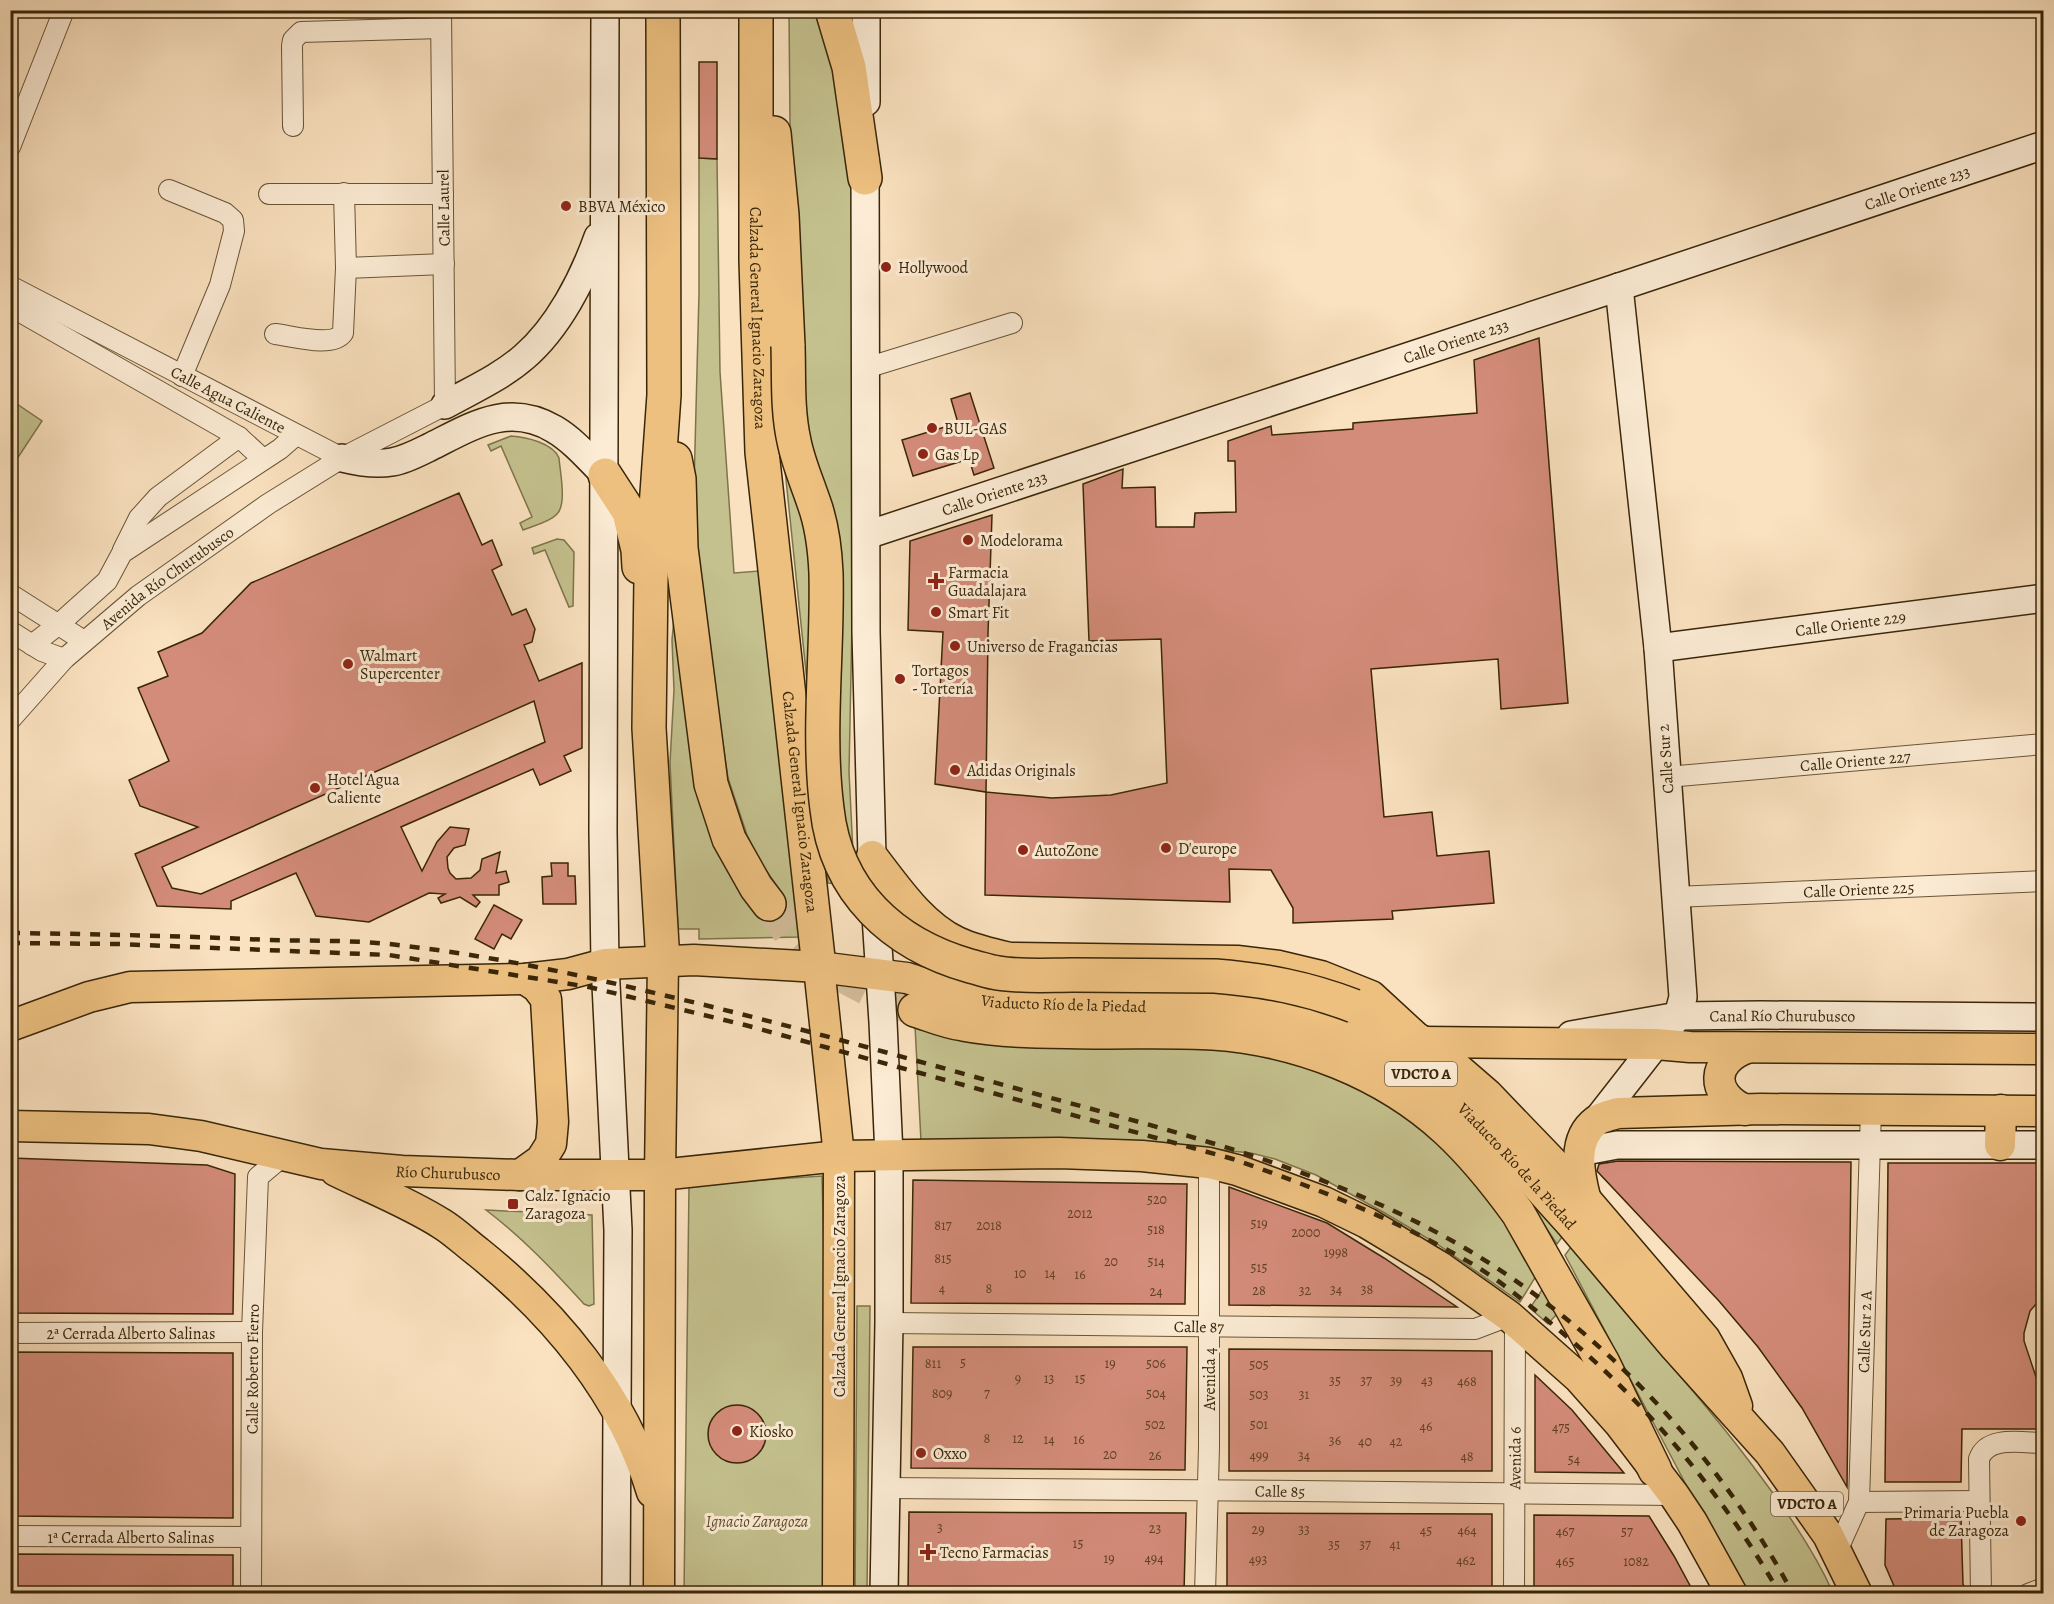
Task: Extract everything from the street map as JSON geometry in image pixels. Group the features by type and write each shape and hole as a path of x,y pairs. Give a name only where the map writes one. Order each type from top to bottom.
{"highway":[{"path":"649,729 651,578 664,395 663,10"},
{"name":"Calzada General Ignacio Zaragoza","path":"756,10 756,260 762,452 819,967"},
{"path":"832,10 849,67 865,178"},
{"path":"756,59 777,142 793,438 823,537 826,570 823,717 827,810 831,837 845,874 871,908 903,936 922,948 955,961 997,973 1215,976 1300,988 1354,1006 1421,1042"},
{"path":"664,395 679,479 681,548 711,784 729,839 768,904"},
{"path":"605,475 629,512 638,550 663,962"},
{"path":"915,1010 962,1024 1004,1029 1212,1033 1265,1040 1326,1057 1402,1094 1448,1130 1503,1192 1518,1213 1603,1363 1665,1482"}],"main road":[{"path":"605,10 605,475 602,667 605,964 617,1176 616,1593"},
{"path":"866,10 866,632 873,856 888,1155 889,1323 884,1593"},
{"name":"Calle Oriente 233","path":"867,535 2043,145"},
{"path":"445,405 511,367 525,357 543,336 563,309 586,268 604,219"},
{"name":"Calle Sur 2","path":"1619,287 1658,648 1683,997 1678,1016"},
{"path":"342,459 372,463 393,462 481,422 504,416 522,417 555,429 584,453 605,475"},
{"name":"Calle Oriente 229","path":"1658,648 2043,598"},
{"path":"873,856 928,922 954,941 978,951 1010,958 1237,961 1279,966 1321,976 1371,996 1421,1042 1457,1068 1486,1094 1585,1198 1706,1339 1727,1378 1744,1423"},
{"path":"10,1026 89,997 130,987 525,979 568,974 605,964 694,960 819,967 880,975 927,956 978,951"},
{"path":"659,1593 663,962"},
{"name":"Calzada General Ignacio Zaragoza","path":"819,967 839,1156 838,1593"},
{"name":"Viaducto Río de la Piedad","path":"880,975 907,978 959,995 997,1002 1256,1011 1319,1027 1377,1048 1406,1064 1432,1081 1487,1131 1572,1224 1675,1347 1744,1423 1791,1480 1837,1551 1857,1593"},
{"path":"520,1175 541,1160 551,1144 553,1122 546,999 537,987 525,979"},
{"path":"1585,1198 1580,1174 1580,1152 1588,1131 1678,1016"},
{"name":"Canal Río Churubusco","path":"1523,1043 1678,1016 2043,1017"},
{"name":"Canal Río Churubusco","path":"1421,1042 1656,1044 1747,1048 2043,1049"},
{"path":"1745,1110 1726,1099 1722,1092 1720,1076 1726,1060 1747,1048"},
{"path":"1596,1121 1618,1113 1745,1110 2043,1111"},
{"path":"2000,1144 2001,1110"},
{"name":"Río Churubusco","path":"10,1126 149,1130 201,1136 321,1164 520,1175 660,1175 839,1156 888,1155"},
{"path":"1580,1152 1617,1144 2043,1145"},
{"path":"888,1155 1142,1155 1209,1163 1279,1184 1367,1223 1440,1267 1512,1318 1579,1378 1619,1423 1665,1482 1692,1522 1732,1593"},
{"path":"321,1164 442,1224 509,1277 572,1345 596,1376 618,1412 647,1473 659,1515"}],"street":[{"path":"10,147 64,10"},
{"path":"292,126 292,40 301,32 441,19"},
{"name":"Calle Laurel","path":"441,19 445,405"},
{"path":"170,190 225,213 230,216 234,225 220,285 182,376"},
{"path":"275,334 328,341 340,337 344,327 346,268 344,193"},
{"path":"269,194 443,194"},
{"path":"346,268 444,264"},
{"name":"Calle Agua Caliente","path":"10,286 342,459"},
{"path":"10,306 239,437 262,459"},
{"path":"866,368 1012,323"},
{"path":"342,459 445,405"},
{"path":"122,553 280,449 296,435"},
{"path":"32,645 106,581 140,518 158,497 239,437"},
{"name":"Avenida Río Churubusco","path":"10,720 64,658 138,596 268,504 342,459"},
{"path":"10,594 84,641"},
{"path":"10,631 32,645 64,658"},
{"name":"Calle Oriente 227","path":"1667,777 2043,744"},
{"name":"Calle Oriente 225","path":"1675,897 2043,880"},
{"name":"Calle Sur 2 A","path":"1837,1551 1859,1502 1871,1110"},
{"name":"Calle Roberto Fierro","path":"251,1593 252,1332 258,1177 283,1155"},
{"name":"Avenida 4","path":"1205,1593 1209,1447 1209,1163"},
{"name":"Calle 87","path":"889,1323 1475,1329 1512,1318"},
{"name":"Avenida 6","path":"1512,1318 1514,1593"},
{"name":"2ª Cerrada Alberto Salinas","path":"10,1333 252,1332"},
{"path":"1981,1593 1979,1459 1981,1452 1990,1445 2002,1443 2043,1443"},
{"name":"Calle 85","path":"886,1488 1160,1488 1514,1494 1665,1482"},
{"path":"1859,1502 1979,1501"},
{"name":"1ª Cerrada Alberto Salinas","path":"10,1536 251,1537"},
{"path":"2028,1593 2043,1588"}],"green space":[{"path":"789,11 821,11 855,158 853,574 849,772 853,852 839,884 828,883 783,451 805,439 790,123"},
{"path":"699,158 717,159 720,372 734,573 759,571 800,937 699,939 699,929 678,929 670,763 674,690 672,640 675,608 759,913 778,935 779,889 759,860 747,835 728,778 698,574 694,487 699,293"},
{"path":"11,400 42,421 11,468"},
{"path":"511,436 531,439 545,445 551,448 559,458 562,496 560,509 550,519 523,530 520,523 532,517 501,446 491,451 488,445"},
{"path":"557,539 564,540 574,552 573,606 569,607 545,550 534,554 532,548"},
{"path":"915,1026 1045,1045 1256,1050 1384,1095 1482,1182 1536,1276 1520,1302 1437,1244 1383,1212 1316,1175 1275,1159 1251,1153 1151,1143 921,1141"},
{"path":"1511,1175 1562,1237 1557,1244"},
{"name":"Ignacio Zaragoza","path":"822,1176 828,1425 829,1593 684,1594 689,1185"},
{"path":"486,1210 592,1215 594,1304 589,1306 584,1304 525,1243"},
{"path":"1571,1247 1738,1447 1800,1533 1833,1593 1748,1593 1693,1498 1565,1255"},
{"path":"1548,1281 1563,1307 1548,1324 1530,1308"},
{"path":"857,1306 870,1306 867,1594 855,1593"}],"building":[{"path":"699,62 717,62 717,159 699,158"},
{"path":"1539,338 1568,703 1501,709 1498,659 1371,669 1384,817 1432,812 1437,856 1489,851 1494,903 1392,911 1393,919 1293,923 1293,908 1271,870 1229,869 1230,902 985,895 986,792 1052,798 1111,795 1167,783 1161,639 1089,641 1083,484 1123,469 1122,488 1155,487 1156,527 1194,527 1195,513 1236,512 1235,461 1228,461 1228,441 1271,426 1272,435 1353,429 1353,423 1477,413 1474,360"},
{"path":"970,393 994,468 974,475 969,459 913,476 902,440 958,423 951,399"},
{"name":"Walmart Supercenter","path":"459,493 482,545 492,540 502,565 492,570 512,615 526,609 535,629 532,642 524,645 539,681 582,663 582,748 564,756 571,771 540,785 533,769 401,827 422,871 437,842 450,827 469,829 465,845 454,848 447,857 450,873 456,879 471,878 480,870 482,859 500,852 496,873 506,871 509,882 499,885 499,895 473,895 480,902 476,907 460,897 441,903 438,898 445,894 429,893 369,922 316,916 296,873 231,901 231,909 157,906 135,854 198,827 140,806 129,780 169,761 138,688 168,676 158,652 202,633 251,583","holes":["534,701 545,742 201,894 172,888 162,867"]},
{"path":"992,515 986,792 935,784 943,632 908,630 910,541"},
{"path":"551,863 568,863 568,876 575,876 576,904 543,904 542,877 552,876"},
{"path":"494,905 522,920 511,939 502,934 494,949 475,939"},
{"path":"10,1158 207,1165 235,1174 233,1314 10,1313"},
{"path":"1618,1161 1851,1162 1847,1487 1802,1408 1758,1347 1719,1301 1597,1171 1599,1164"},
{"path":"1888,1163 2043,1163 2043,1296 2030,1311 2024,1341 2038,1383 2043,1374 2043,1429 1962,1429 1961,1482 1885,1482"},
{"path":"913,1180 1187,1184 1185,1304 911,1303"},
{"path":"1229,1187 1327,1223 1457,1307 1229,1305"},
{"path":"913,1347 1187,1347 1185,1470 911,1468"},
{"path":"1229,1349 1492,1351 1492,1471 1229,1471"},
{"path":"10,1352 233,1353 233,1518 10,1516"},
{"path":"1535,1375 1572,1410 1624,1473 1535,1472"},
{"name":"Kiosko","path":"737,1405 748,1407 758,1413 764,1423 766,1434 764,1445 758,1455 748,1461 737,1463 726,1461 716,1455 710,1445 708,1434 710,1423 716,1413 726,1407"},
{"path":"909,1512 1186,1513 1184,1593 908,1593"},
{"path":"1227,1513 1492,1514 1492,1593 1227,1593"},
{"path":"1534,1515 1649,1516 1694,1593 1534,1593"},
{"path":"1961,1518 1963,1584 1967,1593 1897,1593 1885,1565 1886,1519"},
{"path":"10,1554 233,1555 233,1593 10,1593"}],"tunnel":[{"path":"769,904 783,924 812,955 869,990 915,1010"}],"railway":[{"path":"10,933 344,941 423,948 527,965 663,995 846,1042 1198,1139 1309,1176 1364,1197 1468,1250 1518,1282 1566,1318 1654,1400 1694,1445 1730,1493 1793,1594"},
{"path":"10,943 118,944 389,955 589,987 745,1025 1233,1159 1264,1170 1326,1193 1416,1234 1484,1272 1534,1309 1619,1384 1678,1449 1732,1519 1780,1594"}],"place":[{"name":"BBVA México","path":"566,206"},
{"name":"Hollywood","path":"886,267"},
{"name":"BUL-GAS","path":"932,428"},
{"name":"Gas Lp","path":"923,454"},
{"name":"Modelorama","path":"968,540"},
{"name":"Farmacia Guadalajara","path":"936,581"},
{"name":"Smart Fit","path":"936,612"},
{"name":"Universo de Fragancias","path":"955,646"},
{"name":"Walmart Supercenter","path":"348,664"},
{"name":"Tortagos - Tortería","path":"900,679"},
{"name":"Adidas Originals","path":"955,770"},
{"name":"Hotel Agua Caliente","path":"315,788"},
{"name":"D'europe","path":"1166,848"},
{"name":"AutoZone","path":"1023,850"},
{"name":"Calz. Ignacio Zaragoza","path":"513,1204"},
{"name":"Kiosko","path":"737,1431"},
{"name":"Oxxo","path":"921,1453"},
{"name":"Primaria Puebla de Zaragoza","path":"2021,1521"},
{"name":"Tecno Farmacias","path":"928,1552"}]}
